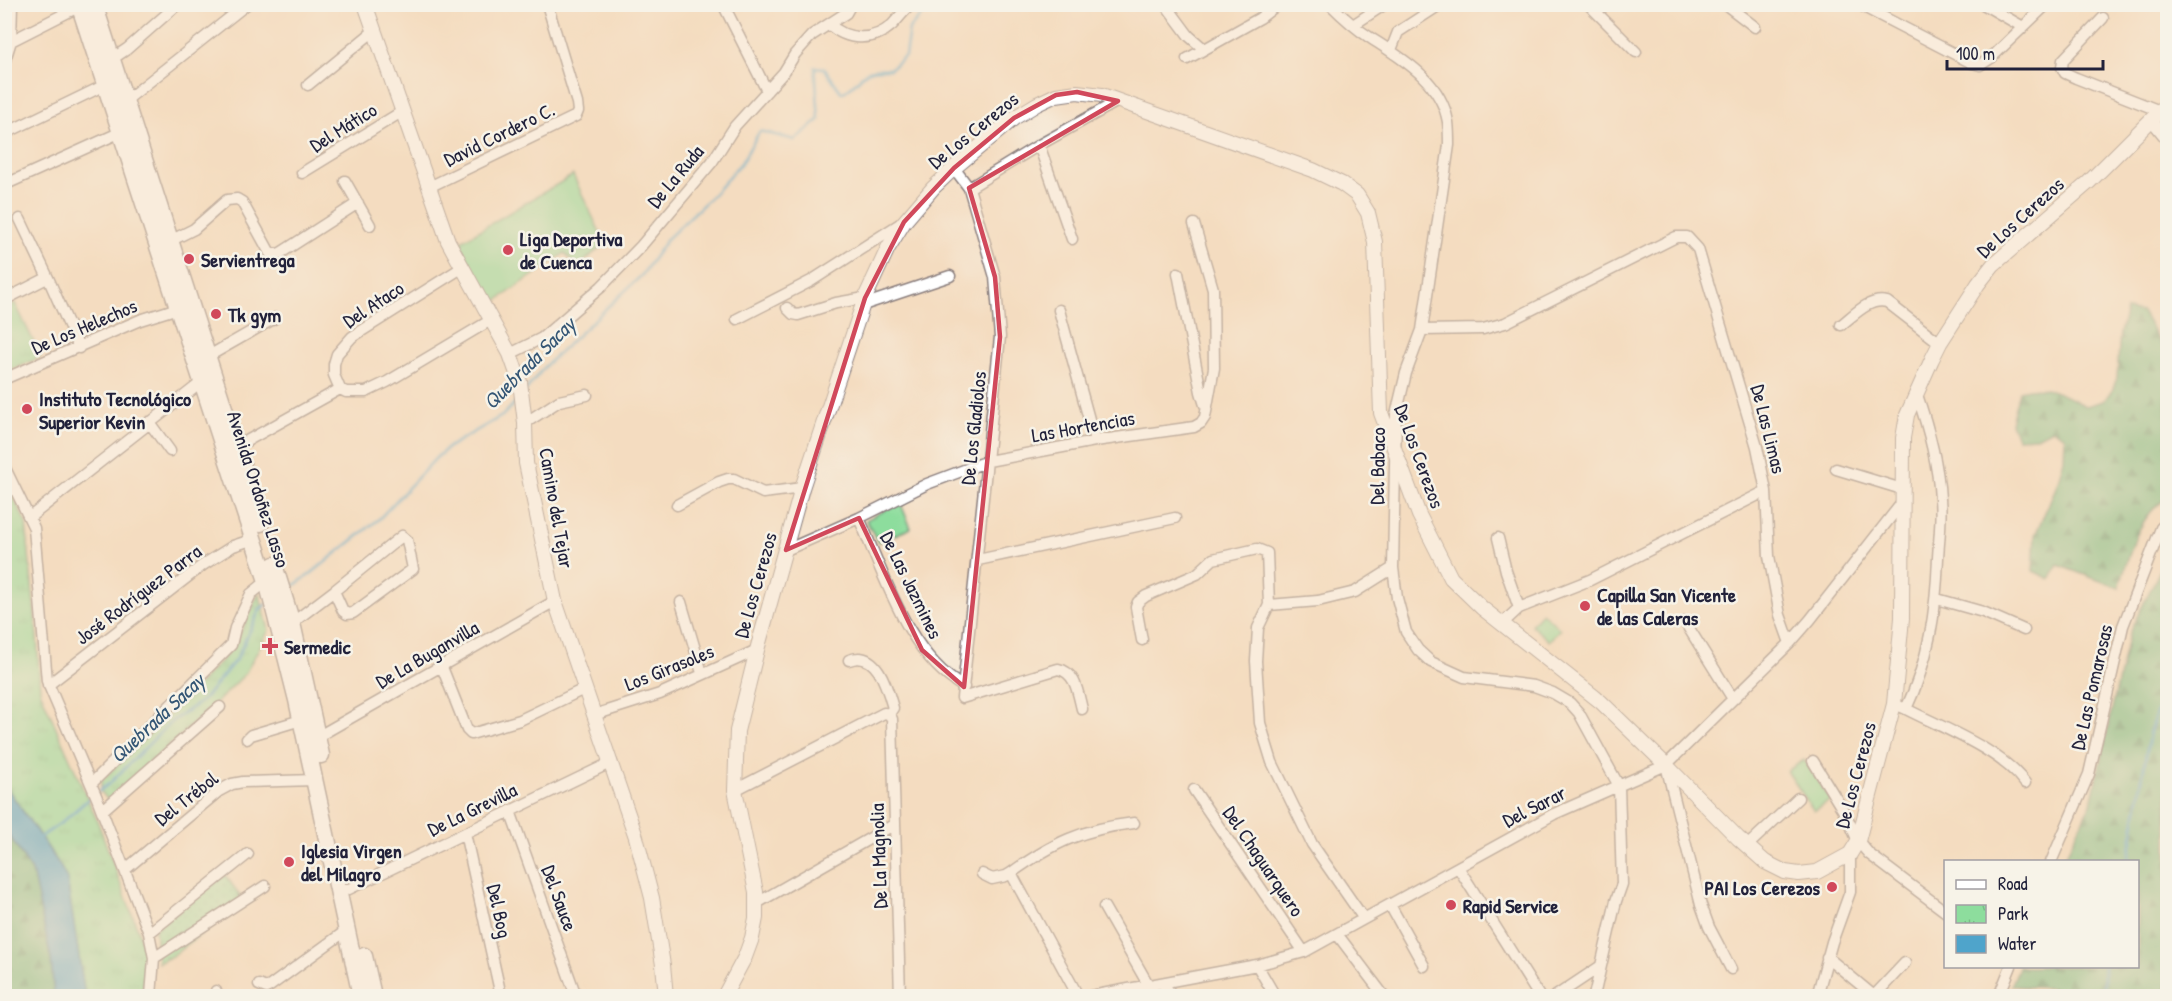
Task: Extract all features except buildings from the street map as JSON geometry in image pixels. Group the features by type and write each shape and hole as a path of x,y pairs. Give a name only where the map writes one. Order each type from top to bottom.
{"main road":[{"name":"Avenida Ordoñez Lasso","path":"85,5 112,59 236,447 272,577 286,618 317,737 373,996"},
{"name":"Avenida Ordoñez Lasso","path":"85,5 105,84 202,382 254,538 272,577"},
{"name":"Avenida Ordoñez Lasso","path":"286,618 301,720 361,996"}],"street":[{"path":"4,63 11,41 12,4"},
{"path":"112,59 127,49 178,4"},
{"path":"125,101 246,4"},
{"name":"Camino del Tejar","path":"365,4 448,241 510,354 520,382 525,418 526,463 555,602 636,837 652,898 666,996"},
{"name":"David Cordero C.","path":"429,187 576,116 577,103 547,4"},
{"path":"723,4 768,91"},
{"name":"De La Ruda","path":"510,354 542,338 607,282 712,162 735,126 768,91 812,35 846,13 851,4"},
{"path":"829,24 837,32 852,38 865,38 881,33 912,4"},
{"path":"1186,59 1260,18 1278,4"},
{"name":"Del Babaco","path":"1330,4 1353,25 1391,50 1426,79 1438,96 1448,121 1449,146 1422,330 1406,373 1396,415 1393,568 1397,598 1406,632 1418,650 1431,662 1464,677 1534,686 1570,703 1579,712 1619,786"},
{"path":"1353,25 1385,4"},
{"path":"1391,50 1398,32 1441,4"},
{"path":"1588,4 1636,52"},
{"path":"1725,4 1755,27"},
{"path":"1858,4 1980,65 1984,64 2047,4"},
{"path":"1983,4 2023,27"},
{"path":"11,41 85,5"},
{"path":"1169,9 1189,36 1204,49"},
{"path":"2103,18 2063,60 2061,67 2065,73 2076,78 2159,111 2168,141"},
{"path":"308,85 375,30"},
{"path":"4,134 105,84"},
{"name":"De Los Cerezos","path":"724,996 737,974 752,938 757,903 735,790 737,731 802,488 864,302 888,248 903,222 933,188 1014,118 1056,95 1077,92 1102,95 1313,170 1342,184 1357,195 1368,213 1375,242 1381,413 1419,515 1450,578 1482,608 1600,701 1765,862 1785,872 1799,874 1817,872 1850,854 1858,842 1900,707 1903,438 1907,415 1916,392 1940,343 1993,265 2089,182 2159,111"},
{"path":"969,188 1039,145 1118,101"},
{"name":"Del Mático","path":"302,173 403,111"},
{"path":"4,185 121,132"},
{"path":"1039,145 1072,239"},
{"name":"De Los Gladiolos","path":"954,168 969,188 995,277 1000,337 963,693"},
{"path":"345,181 370,225"},
{"path":"170,241 194,229 227,200 237,199 242,202 270,254 279,254 358,203"},
{"path":"20,219 79,348"},
{"path":"737,319 811,281 903,222"},
{"path":"1194,224 1213,289 1214,368 1206,409"},
{"name":"De Las Limas","path":"1422,330 1483,329 1505,323 1676,237 1682,236 1692,241 1698,249 1757,447 1766,491 1769,556 1780,615 1790,643"},
{"name":"Del Ataco","path":"340,389 333,375 334,364 338,354 352,337 463,267"},
{"path":"1178,273 1206,409"},
{"path":"787,308 793,314 798,315 836,303 864,302 950,276"},
{"path":"4,300 45,279 49,280"},
{"path":"1841,325 1873,302 1880,300 1887,302 1940,343"},
{"name":"De Los Helechos","path":"4,379 140,320 178,308"},
{"path":"1059,310 1095,441"},
{"path":"207,357 275,318"},
{"path":"236,447 340,389 366,392 491,320"},
{"path":"30,517 202,382"},
{"path":"1916,392 1926,419 1939,483 1941,531 1937,598 1930,642 1924,666 1900,707 2001,758 2025,783"},
{"path":"525,418 559,401 587,394"},
{"name":"Las Hortencias","path":"786,550 859,519 927,484 988,461 1194,426 1201,423 1206,409"},
{"path":"150,422 170,451"},
{"path":"4,466 30,517 36,539 48,685 126,869 149,933 154,958 151,996"},
{"path":"1836,469 1902,497"},
{"path":"677,505 728,479 734,479 763,493 802,488"},
{"path":"1503,623 1519,608 1590,580 1766,491"},
{"name":"Del Sarar","path":"1090,996 1257,965 1304,952 1554,814 1666,765 1790,643 1810,620 1902,497"},
{"path":"978,560 1175,518"},
{"name":"De Las Jazmines","path":"859,519 902,615 922,650 963,693"},
{"name":"De Las Pomarosas","path":"2052,860 2089,774 2123,626 2161,528 2168,521"},
{"path":"286,618 334,591 402,536 407,540 413,569 353,613 347,614 343,611 334,591"},
{"name":"José Rodríguez Parra","path":"48,685 203,565 233,546 254,538"},
{"path":"1498,538 1506,571 1519,608"},
{"path":"1142,640 1136,607 1138,602 1146,596 1197,574 1213,559 1257,549 1267,553 1269,605 1258,628 1256,661 1260,723 1265,742 1279,778 1312,844 1364,919"},
{"path":"1269,605 1318,601 1355,592 1393,568"},
{"path":"93,790 231,645 235,628 251,594 272,577"},
{"path":"1937,598 1983,612 2025,630"},
{"name":"De La Buganvilla","path":"317,737 555,602"},
{"path":"681,602 702,673"},
{"path":"1685,622 1733,699"},
{"name":"Los Girasoles","path":"594,715 660,694 757,650"},
{"name":"De La Magnolia","path":"849,660 862,657 875,664 893,708 889,714 892,719 900,996"},
{"path":"442,668 467,730 471,734 520,720 584,689"},
{"path":"963,693 1058,669 1069,673 1082,709"},
{"path":"102,812 220,707"},
{"path":"735,790 884,713 889,714"},
{"path":"247,739 250,735 301,720"},
{"path":"1813,761 1846,815 1858,842 1869,854 1944,910"},
{"name":"De La Grevilla","path":"349,889 612,762"},
{"path":"1666,765 1701,906 1709,927 1731,969"},
{"name":"Del Trébol","path":"126,869 219,791 232,784 315,780"},
{"path":"1593,996 1622,884 1619,786"},
{"name":"Del Chaguarquero","path":"1194,789 1304,952"},
{"path":"1747,846 1798,798"},
{"name":"Del Sauce","path":"510,811 576,996"},
{"path":"982,874 992,879 1011,873 1045,850 1071,837 1102,826 1134,823"},
{"path":"757,903 895,824"},
{"name":"Del Bog","path":"465,833 501,996"},
{"path":"149,933 248,854"},
{"path":"1817,996 1827,957 1850,892 1850,854"},
{"path":"1458,867 1539,996"},
{"path":"1011,873 1078,996"},
{"path":"154,958 266,886"},
{"path":"1389,905 1424,966"},
{"path":"1104,907 1149,986"},
{"path":"259,985 270,987 347,930"},
{"path":"1337,934 1384,996"},
{"path":"1827,957 1874,996 1905,963"},
{"path":"1257,965 1275,996"},
{"path":"1556,996 1601,966"},
{"path":"1999,996 2010,968"},
{"path":"1162,983 1173,996"}],"highlighted area":[{"path":"1077,92 1118,101 969,188 995,277 1000,337 964,687 922,650 859,518 786,550 865,298 904,222 954,168 1014,118 1056,95"}],"green space":[{"path":"573,175 605,243 577,268 565,253 492,304 458,243"},
{"path":"15,303 41,357 5,373 5,308"},
{"path":"2126,310 2142,312 2162,346 2167,347 2167,498 2156,506 2141,526 2119,588 2058,565 2050,579 2033,571 2035,535 2057,485 2064,459 2065,437 2052,429 2037,437 2017,438 2011,423 2019,391 2046,389 2086,406 2103,401 2112,392 2117,377 2120,332"},
{"path":"4,478 26,523 40,691 97,820 138,930 144,951 143,996 85,996 67,879 5,785 4,558 7,545 4,531"},
{"path":"900,502 911,528 878,542 866,520"},
{"path":"2167,556 2167,996 2050,996 2052,988 2011,986 2019,968 2139,968 2139,860 2063,860 2091,803 2129,633"},
{"path":"259,593 269,630 245,674 213,706 108,800 101,792 101,781 183,701 234,647"},
{"path":"1542,612 1560,629 1549,641 1531,625"},
{"path":"1804,760 1831,800 1814,811 1787,771"},
{"path":"4,829 32,871 51,958 54,996 5,996"},
{"path":"225,875 244,901 172,956 158,963 155,929"}],"water":[{"path":"5,785 67,879 85,996 54,996 51,958 32,871 5,829"}],"waterway":[{"name":"Quebrada Sacay","path":"525,391 546,365 642,275 667,239 712,196 741,163 760,131 795,140 819,120 815,67 824,68 842,93 867,72 890,69 905,56 909,29 933,4"},
{"name":"Quebrada Sacay","path":"950,4 963,12 978,10 977,4"},
{"name":"Quebrada Sacay","path":"287,590 379,519 450,446 502,416 517,401"},
{"name":"Quebrada Sacay","path":"98,792 110,783 172,721 203,700 237,658 260,609 267,604"},
{"path":"2128,860 2150,731 2168,681"},
{"name":"Quebrada Sacay","path":"39,838 61,823 92,796"},
{"path":"2104,968 2104,996"}],"place":[{"name":"Liga Deportiva de Cuenca","path":"508,250"},
{"name":"Servientrega","path":"189,259"},
{"name":"Tk gym","path":"216,314"},
{"name":"Instituto Tecnológico Superior Kevin","path":"27,409"},
{"name":"Capilla San Vicente de las Caleras","path":"1585,606"},
{"name":"Sermedic","path":"270,646"},
{"name":"Iglesia Virgen del Milagro","path":"289,862"},
{"name":"PAI Los Cerezos","path":"1832,887"},
{"name":"Rapid Service","path":"1451,905"}]}
